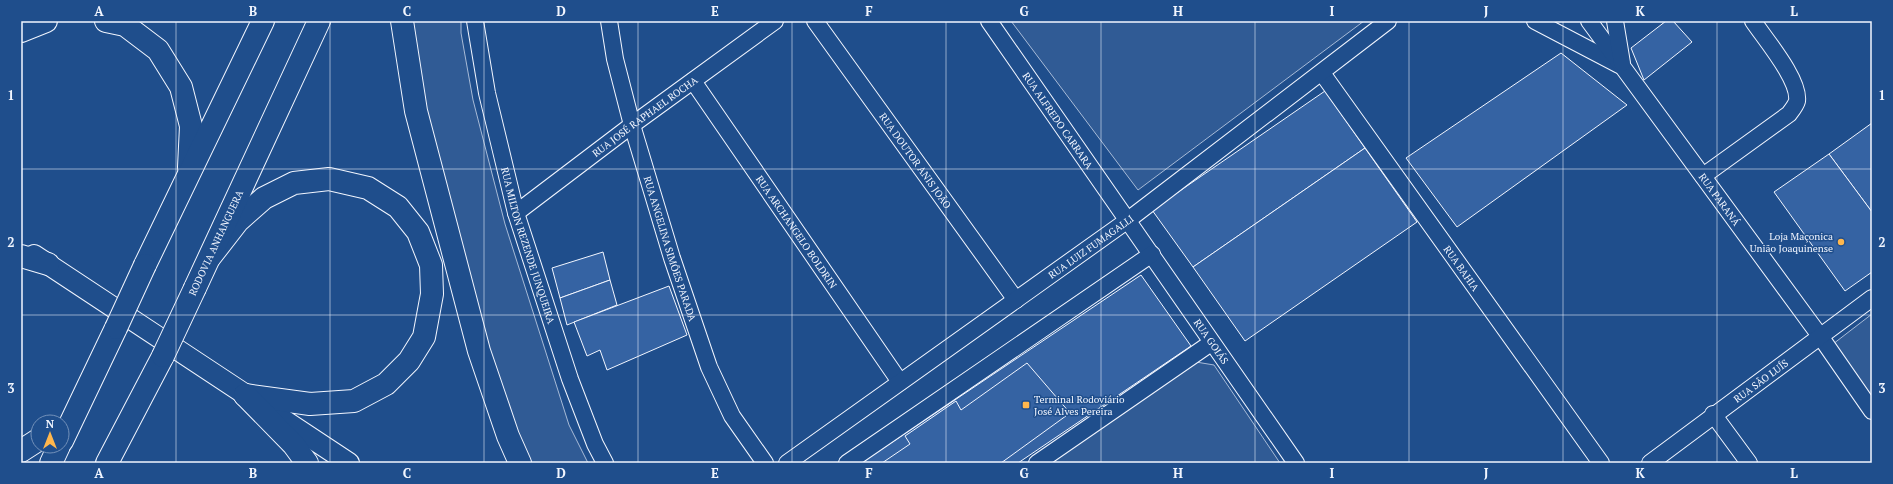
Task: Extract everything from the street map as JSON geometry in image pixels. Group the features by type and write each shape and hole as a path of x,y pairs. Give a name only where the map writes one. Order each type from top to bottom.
{"highway":[{"path":"21,31 46,21"},
{"path":"106,21 125,25 158,50 181,87 191,126 189,176"},
{"path":"70,424 263,21"},
{"name":"RODOVIA ANHANGUERA","path":"107,463 163,356 319,21"},
{"path":"402,21 416,111 479,351 508,436 520,463"},
{"path":"210,257 238,221 264,198 294,183 329,179 368,188 398,207 418,232 431,265 432,294 424,337 409,361 386,384 354,401 310,404 245,395"},
{"path":"21,256 48,264"},
{"path":"64,414 94,373"},
{"path":"245,395 293,444 307,463"},
{"path":"111,463 117,442"},
{"path":"21,451 30,445"}],"main road":[{"path":"21,248 48,264 349,463"}],"street":[{"name":"RUA MILTON REZENDE JUNQUEIRA","path":"475,21 487,93 516,213 570,378 595,444 605,463"},
{"name":"RUA ANGELINA SIMÕES PARADA","path":"609,21 615,59 632,125 672,258 709,367 732,416 765,463"},
{"name":"RUA JOSÉ RAPHAEL ROCHA","path":"516,213 632,125 775,21"},
{"name":"RUA DOUTOR ANIS JOÃO","path":"815,21 1016,300"},
{"name":"RUA ALFREDO CARRARA","path":"989,21 1128,220"},
{"name":"RUA LUIZ FUMAGALLI","path":"787,463 1128,220 1388,21"},
{"name":"RUA PARANÁ","path":"1535,21 1622,67"},
{"name":"RUA PARANÁ","path":"1589,21 1820,336 1872,410"},
{"name":"RUA PARANÁ","path":"1615,21 1622,67"},
{"path":"1703,176 1789,114 1797,102 1797,89 1790,76 1753,21"},
{"name":"RUA BAHIA","path":"1322,73 1601,463"},
{"name":"RUA ARCHANGELO BOLDRIN","path":"693,81 900,382"},
{"name":"RUA GOIÁS","path":"1128,220 1211,343 1296,463"},
{"path":"847,463 1152,254"},
{"name":"RUA SÃO LUÍS","path":"1650,463 1713,414 1872,298"},
{"path":"1037,463 1211,343"},
{"path":"1713,414 1749,463"}],"shaded area":[{"path":"410,21 461,21 461,33 473,100 505,224 569,425 588,463 530,463 496,383 422,110"},
{"path":"1011,21 1364,21 1138,190"},
{"path":"1872,314 1872,399 1833,344"},
{"path":"1196,362 1214,365 1280,463 1051,463"}],"building":[{"path":"1666,21 1673,21 1692,42 1644,80 1631,48"},
{"path":"1561,53 1627,105 1457,227 1406,158"},
{"path":"1325,91 1365,148 1193,267 1152,210"},
{"path":"1872,123 1872,212 1829,154"},
{"path":"1365,148 1417,222 1245,341 1193,267"},
{"name":"Loja Maçonica União Joaquinense","path":"1829,154 1872,212 1872,272 1845,291 1774,192"},
{"path":"603,252 610,280 560,298 552,268"},
{"name":"Terminal Rodoviário José Alves Pereira","path":"1141,275 1191,346 1018,463 861,463"},
{"path":"610,280 617,305 567,325 560,298"},
{"path":"669,286 687,335 607,370 600,350 587,356 574,322"},
{"path":"1027,363 1070,413 1001,463 882,463 910,444 905,436 956,401 961,410"}],"place":[{"name":"Loja Maçonica União Joaquinense","path":"1841,242"},
{"name":"Terminal Rodoviário José Alves Pereira","path":"1026,405"}]}
